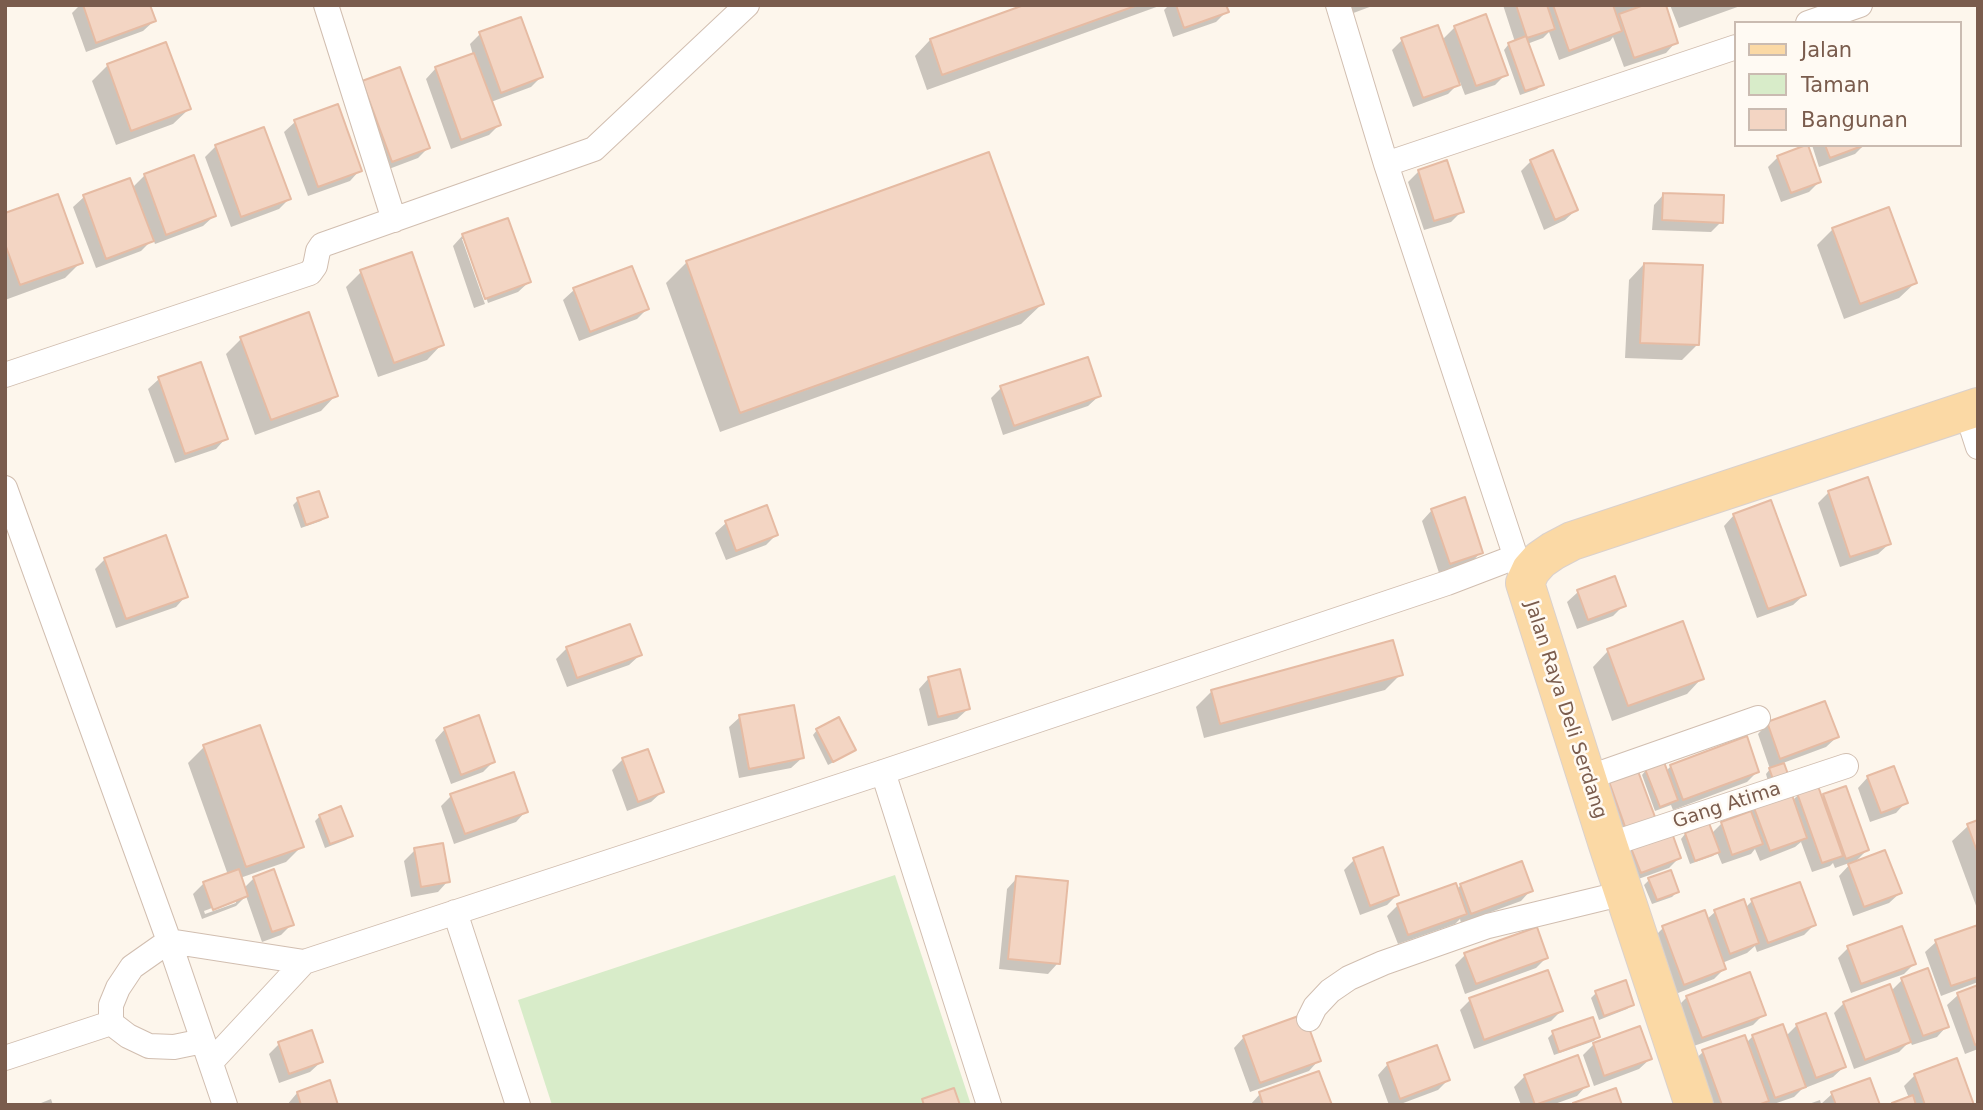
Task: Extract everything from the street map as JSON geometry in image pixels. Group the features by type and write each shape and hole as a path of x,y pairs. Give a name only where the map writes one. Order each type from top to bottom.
{"main road":[{"name":"Jalan Raya Deli Serdang","path":"1694,1105 1520,570 1531,570 1539,560 1572,541 1972,408"}],"street":[{"path":"326,5 394,220"},
{"path":"5,375 310,273 322,245 594,149 747,5"},
{"path":"207,1052 304,962 1447,583 1520,570 1386,164 1338,5"},
{"path":"1814,21 1860,5"},
{"path":"1386,164 1734,48"},
{"path":"1972,408 1978,447"},
{"path":"5,488 169,941 225,1105"},
{"path":"1587,778 1758,718"},
{"name":"Gang Atima","path":"1608,845 1846,766"},
{"path":"883,772 989,1105"},
{"path":"1310,1018 1315,1007 1330,991 1349,978 1383,963 1488,926 1624,893"},
{"path":"455,912 518,1105"},
{"path":"111,1023 111,1005 132,967 169,941 304,962"},
{"path":"111,1023 128,1036 149,1046 207,1052"},
{"path":"5,1058 111,1023"}],"green space":[{"path":"895,875 971,1105 552,1105 518,1000"}],"building":[{"path":"83,5 150,5 156,21 96,43"},
{"path":"1024,5 1138,5 942,75 930,39"},
{"path":"1176,5 1226,5 1229,12 1184,28"},
{"path":"1516,5 1547,5 1555,29 1527,38"},
{"path":"1553,5 1613,5 1622,31 1569,51"},
{"path":"1644,5 1666,5 1678,43 1634,58 1619,14"},
{"path":"1486,14 1508,75 1476,86 1454,26"},
{"path":"521,17 543,77 501,93 479,32"},
{"path":"1438,25 1460,85 1423,98 1401,38"},
{"path":"1526,36 1544,85 1525,91 1508,43"},
{"path":"166,42 191,109 131,131 107,64"},
{"path":"474,53 501,125 461,140 435,67"},
{"path":"400,67 430,148 392,162 362,81"},
{"path":"338,104 362,171 318,187 294,120"},
{"path":"264,127 291,199 241,217 215,145"},
{"path":"1801,147 1809,147 1821,182 1791,193 1777,156"},
{"path":"1826,147 1860,147 1830,158"},
{"path":"1553,150 1578,210 1555,220 1530,160"},
{"path":"989,152 1044,304 740,413 686,261"},
{"path":"194,155 216,216 166,235 144,174"},
{"path":"1447,160 1464,212 1434,221 1418,170"},
{"path":"130,178 154,241 106,259 83,195"},
{"path":"1663,193 1724,195 1723,223 1662,220"},
{"path":"58,194 83,263 20,285 5,244 5,213"},
{"path":"1889,207 1917,283 1860,304 1832,228"},
{"path":"508,218 531,282 485,299 462,234"},
{"path":"412,252 444,345 394,363 360,270"},
{"path":"1644,263 1703,265 1699,345 1640,343"},
{"path":"632,266 649,309 590,332 573,288"},
{"path":"309,312 338,396 271,420 240,337"},
{"path":"1088,357 1101,396 1014,426 1000,386"},
{"path":"201,362 228,439 185,454 158,377"},
{"path":"1868,477 1891,544 1850,557 1828,491"},
{"path":"319,491 328,517 306,525 297,498"},
{"path":"1465,497 1483,553 1450,564 1431,509"},
{"path":"1771,500 1806,595 1768,609 1733,514"},
{"path":"767,505 778,535 736,551 725,521"},
{"path":"166,535 188,597 126,619 104,558"},
{"path":"1615,576 1626,606 1588,620 1577,590"},
{"path":"1683,621 1704,679 1628,706 1607,649"},
{"path":"630,624 642,655 577,678 566,647"},
{"path":"1393,640 1403,675 1220,724 1211,690"},
{"path":"960,669 970,709 938,717 928,677"},
{"path":"1825,701 1839,737 1780,759 1767,722"},
{"path":"794,705 804,758 749,769 739,715"},
{"path":"479,715 495,762 461,775 444,728"},
{"path":"839,717 856,750 833,762 816,729"},
{"path":"260,725 304,847 246,867 203,745"},
{"path":"1747,736 1759,772 1683,800 1670,765"},
{"path":"648,749 664,792 638,802 622,758"},
{"path":"1664,762 1678,800 1660,807 1645,769"},
{"path":"1635,763 1658,825 1628,835 1606,773"},
{"path":"1784,763 1789,777 1774,782 1769,768"},
{"path":"1894,766 1908,803 1881,813 1867,776"},
{"path":"514,772 528,812 465,834 450,794"},
{"path":"1818,786 1843,856 1822,863 1797,793"},
{"path":"1846,786 1869,850 1846,859 1823,794"},
{"path":"1791,792 1807,838 1770,851 1753,805"},
{"path":"341,806 353,836 330,844 319,815"},
{"path":"1751,811 1763,844 1732,855 1721,822"},
{"path":"1978,820 1978,854 1967,824"},
{"path":"1709,823 1720,852 1695,861 1685,833"},
{"path":"1672,833 1681,858 1641,873 1631,848"},
{"path":"443,843 450,882 421,887 414,848"},
{"path":"1383,847 1399,895 1370,906 1353,858"},
{"path":"1885,850 1902,893 1864,907 1848,864"},
{"path":"1522,861 1533,891 1471,914 1460,884"},
{"path":"239,869 248,896 213,910 203,882"},
{"path":"274,869 294,925 272,932 253,877"},
{"path":"1671,870 1679,892 1657,900 1648,878"},
{"path":"1016,876 1068,881 1060,964 1008,959"},
{"path":"1800,882 1816,925 1768,943 1751,899"},
{"path":"1456,883 1467,914 1408,935 1397,904"},
{"path":"1744,899 1759,943 1730,954 1714,910"},
{"path":"1705,910 1726,969 1684,985 1662,926"},
{"path":"1978,925 1978,977 1951,986 1935,940"},
{"path":"1902,926 1916,964 1861,984 1847,946"},
{"path":"1537,927 1548,958 1476,984 1464,953"},
{"path":"1928,968 1949,1027 1923,1036 1901,978"},
{"path":"1548,970 1563,1011 1484,1040 1469,998"},
{"path":"1750,972 1766,1015 1702,1038 1686,996"},
{"path":"1626,980 1634,1005 1604,1016 1595,991"},
{"path":"1890,984 1911,1042 1865,1060 1843,1002"},
{"path":"1978,985 1978,1044 1975,1045 1957,993"},
{"path":"1826,1013 1846,1067 1816,1078 1796,1024"},
{"path":"1304,1014 1321,1061 1260,1083 1243,1036"},
{"path":"1593,1017 1600,1037 1559,1052 1552,1031"},
{"path":"1783,1024 1806,1087 1775,1098 1752,1035"},
{"path":"1640,1026 1652,1059 1604,1076 1593,1043"},
{"path":"312,1030 323,1062 289,1074 278,1042"},
{"path":"1745,1035 1769,1101 1758,1105 1722,1105 1702,1050"},
{"path":"1437,1045 1450,1080 1400,1099 1387,1063"},
{"path":"1578,1055 1589,1086 1535,1105 1524,1075"},
{"path":"1957,1058 1974,1105 1925,1105 1914,1074"},
{"path":"1319,1071 1332,1105 1263,1105 1259,1092"},
{"path":"1870,1078 1880,1105 1836,1105 1831,1092"},
{"path":"330,1080 338,1105 301,1105 297,1092"},
{"path":"954,1088 960,1105 924,1105 922,1099"},
{"path":"1616,1088 1622,1105 1573,1103"},
{"path":"1913,1095 1916,1105 1892,1103"}]}
